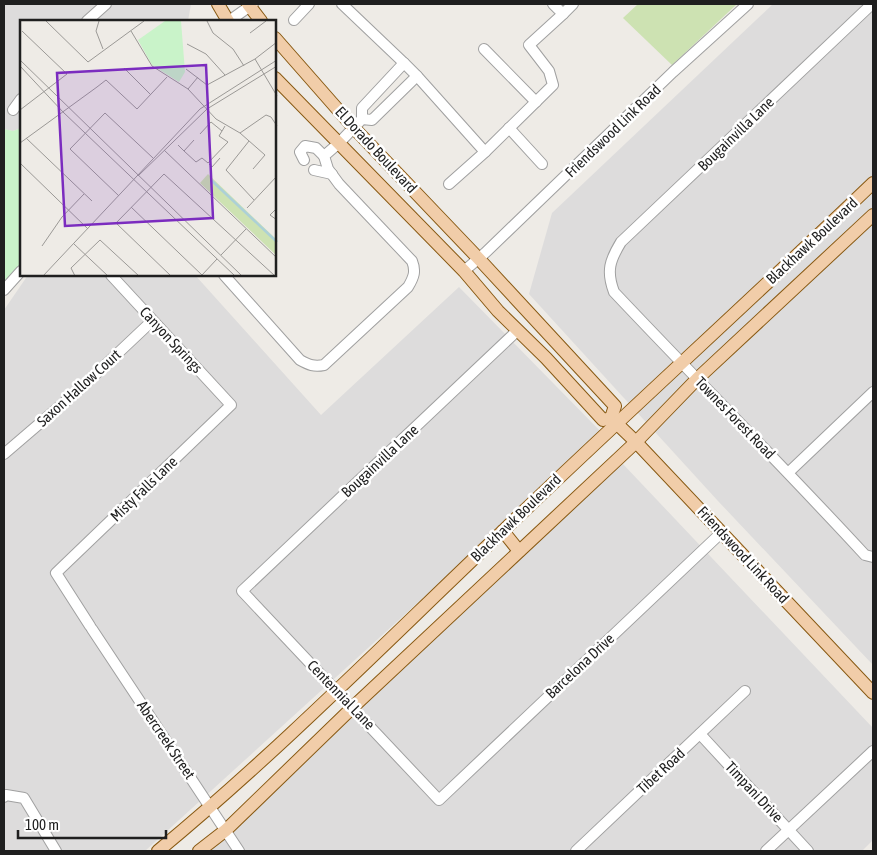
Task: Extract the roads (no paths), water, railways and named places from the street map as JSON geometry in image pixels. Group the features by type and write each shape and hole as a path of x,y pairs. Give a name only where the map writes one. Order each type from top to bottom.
{"main road":[{"path":"218,4 228,20"},
{"path":"250,5 260,20"},
{"name":"El Dorado Boulevard","path":"276,39 358,123 479,259"},
{"name":"El Dorado Boulevard","path":"276,79 464,271"},
{"name":"Blackhawk Boulevard","path":"158,851 211,808 503,531 614,421 682,363 873,183"},
{"name":"Blackhawk Boulevard","path":"199,851 226,830 353,707 636,442 697,379 873,215"},
{"path":"798,255 812,272"},
{"path":"479,259 615,406 614,421"},
{"name":"Friendswood Link Road","path":"464,271 498,311 603,420 614,421 636,442 873,693"},
{"path":"503,531 519,551"}],"street":[{"path":"88,20 106,4"},
{"path":"294,20 309,4"},
{"path":"342,4 417,76 485,152"},
{"path":"554,4 563,14"},
{"path":"449,184 485,152 553,85 549,71 529,46 574,4"},
{"name":"Friendswood Link Road","path":"464,271 479,259 673,72 748,4"},
{"name":"Bougainvilla Lane","path":"609,270 613,255 622,242 872,4"},
{"path":"230,20 250,5"},
{"path":"484,49 536,102"},
{"path":"324,156 358,123 362,108 404,63"},
{"path":"358,123 372,120 417,76"},
{"path":"391,78 403,90"},
{"path":"13,110 20,100"},
{"path":"509,128 542,164"},
{"path":"225,276 300,360 309,365 324,365 408,287 415,274 412,261 332,174 328,169 324,156 316,148 305,146 300,152 304,160"},
{"path":"314,170 332,174"},
{"name":"Townes Forest Road","path":"609,270 614,292 789,472 865,555 873,557"},
{"path":"4,290 20,272"},
{"name":"Canyon Springs","path":"112,276 231,405"},
{"name":"Saxon Hallow Court","path":"4,454 81,388 152,321"},
{"name":"Bougainvilla Lane","path":"242,591 518,330"},
{"path":"789,472 873,392"},
{"name":"Misty Falls Lane","path":"56,573 231,405"},
{"name":"Barcelona Drive","path":"439,800 721,533"},
{"name":"Abercreek Street","path":"56,573 240,851"},
{"name":"Centennial Lane","path":"242,591 439,800"},
{"name":"Tibet Road","path":"576,851 746,691"},
{"name":"Timpani Drive","path":"700,734 808,851"},
{"path":"766,851 873,751"},
{"path":"4,797 6,794 24,798 56,851"}]}
